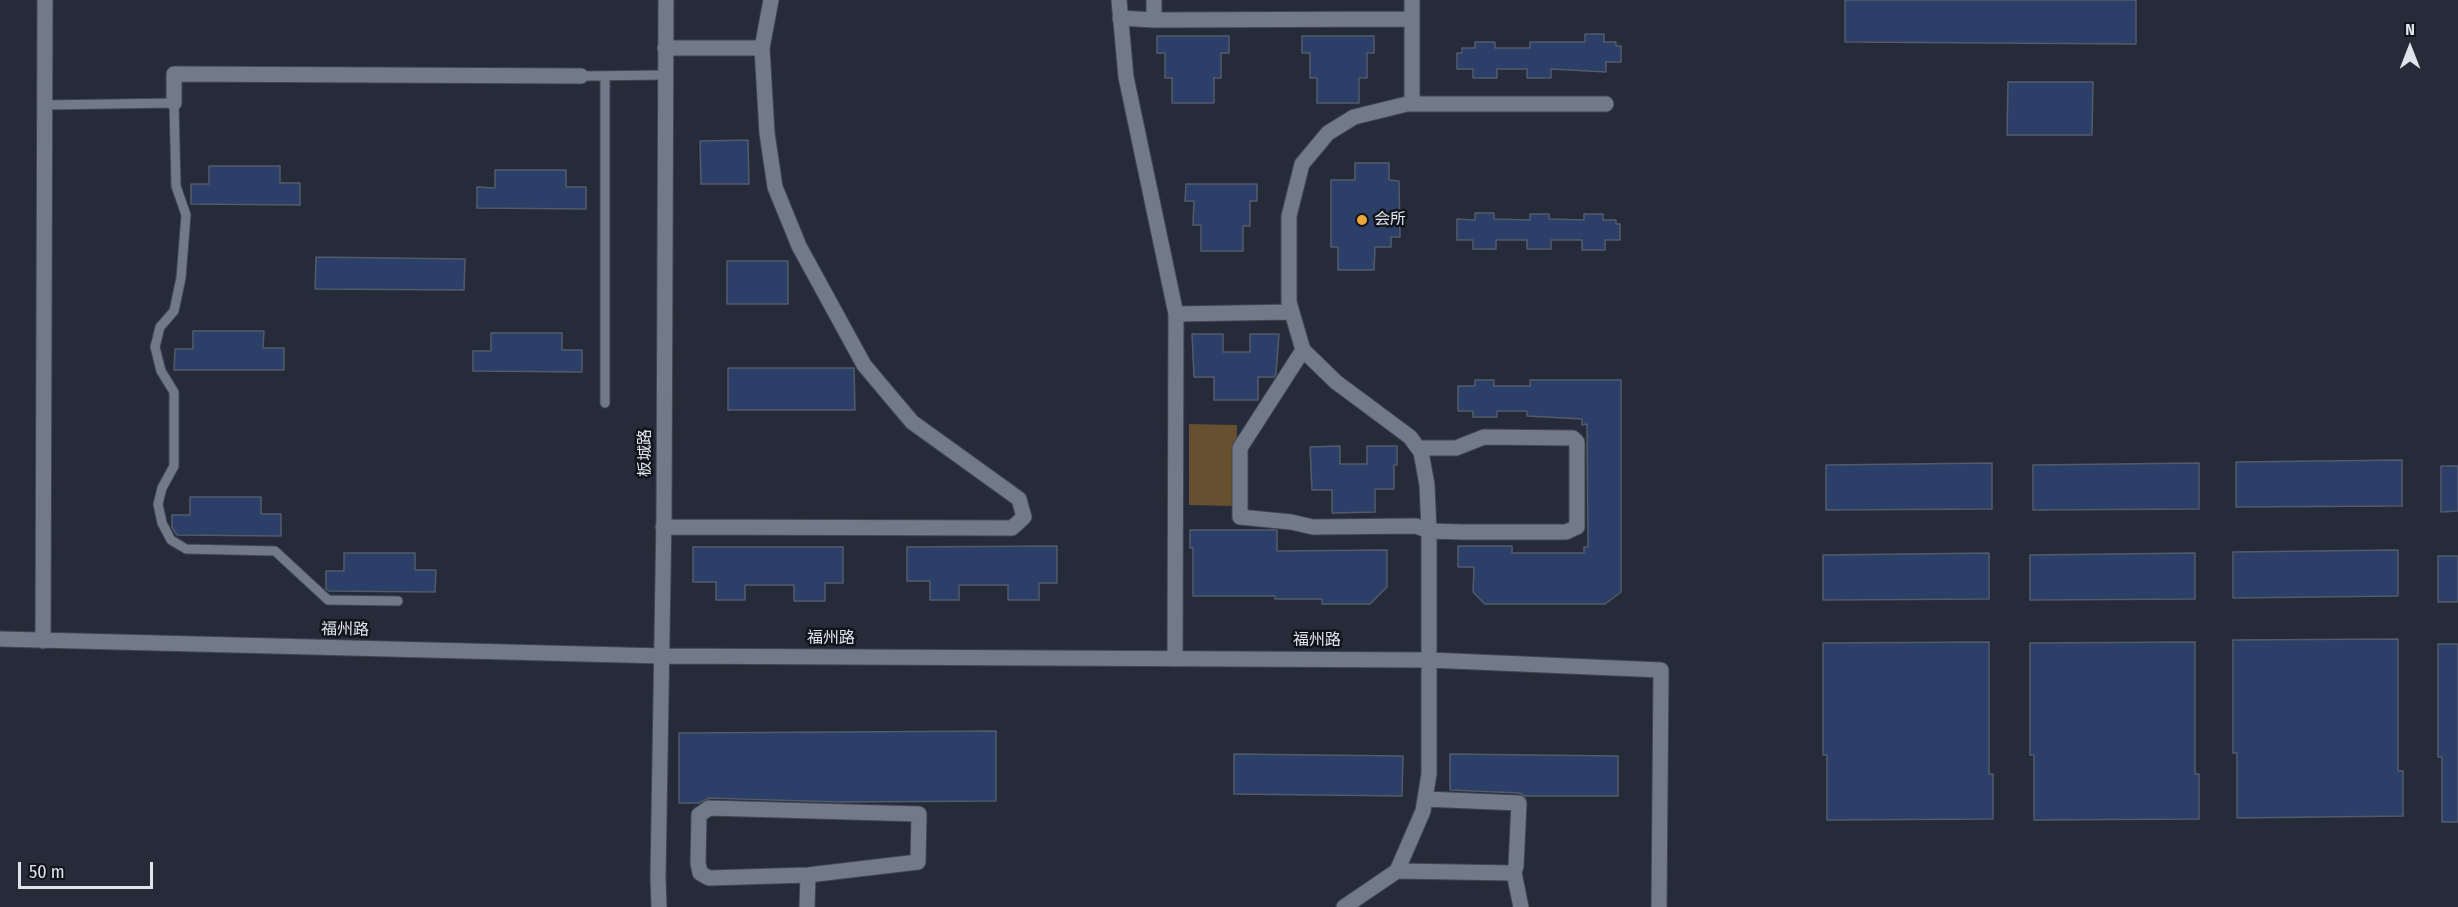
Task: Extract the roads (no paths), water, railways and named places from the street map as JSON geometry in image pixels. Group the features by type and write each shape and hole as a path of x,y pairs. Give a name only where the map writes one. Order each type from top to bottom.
{"street":[{"path":"43,641 45,0"},
{"name":"板城路","path":"659,907 666,0"},
{"path":"663,527 1012,528 1024,517 1019,499 912,422 864,365 799,246 776,188 767,133 762,48 771,0"},
{"path":"1119,0 1126,77 1176,314 1175,658"},
{"path":"1154,0 1154,20"},
{"path":"1412,0 1412,104"},
{"path":"1120,18 1154,20 1412,19"},
{"path":"665,48 762,48"},
{"path":"174,104 174,74 581,76"},
{"path":"1344,907 1397,871 1423,812 1429,774 1429,531 1426,472 1418,448 1410,437 1336,382 1303,350 1289,302 1289,216 1302,164 1328,133 1354,117 1412,104 1606,104"},
{"path":"1176,314 1291,312"},
{"path":"1303,350 1240,448 1240,517 1291,522 1313,527 1416,526 1429,531 1566,532 1576,527 1577,442 1573,438 1484,437 1456,448 1418,448"},
{"name":"福州路","path":"0,639 662,656 1429,660 1661,670 1659,907"},
{"path":"1425,799 1519,803 1514,873 1521,907"},
{"path":"709,808 919,814 918,862 808,875 709,878 700,873 698,863 699,815 709,808"},
{"path":"1397,871 1514,873"},
{"path":"807,907 808,875"}],"lane":[{"path":"581,76 665,75"},
{"path":"605,76 605,403"},
{"path":"45,105 174,104 176,186 186,215 182,278 174,311 160,327 155,347 161,371 174,392 174,466 162,488 158,504 162,523 171,540 186,549 275,551 328,600 398,602"}],"place":[{"name":"会所","path":"1362,220"}]}
